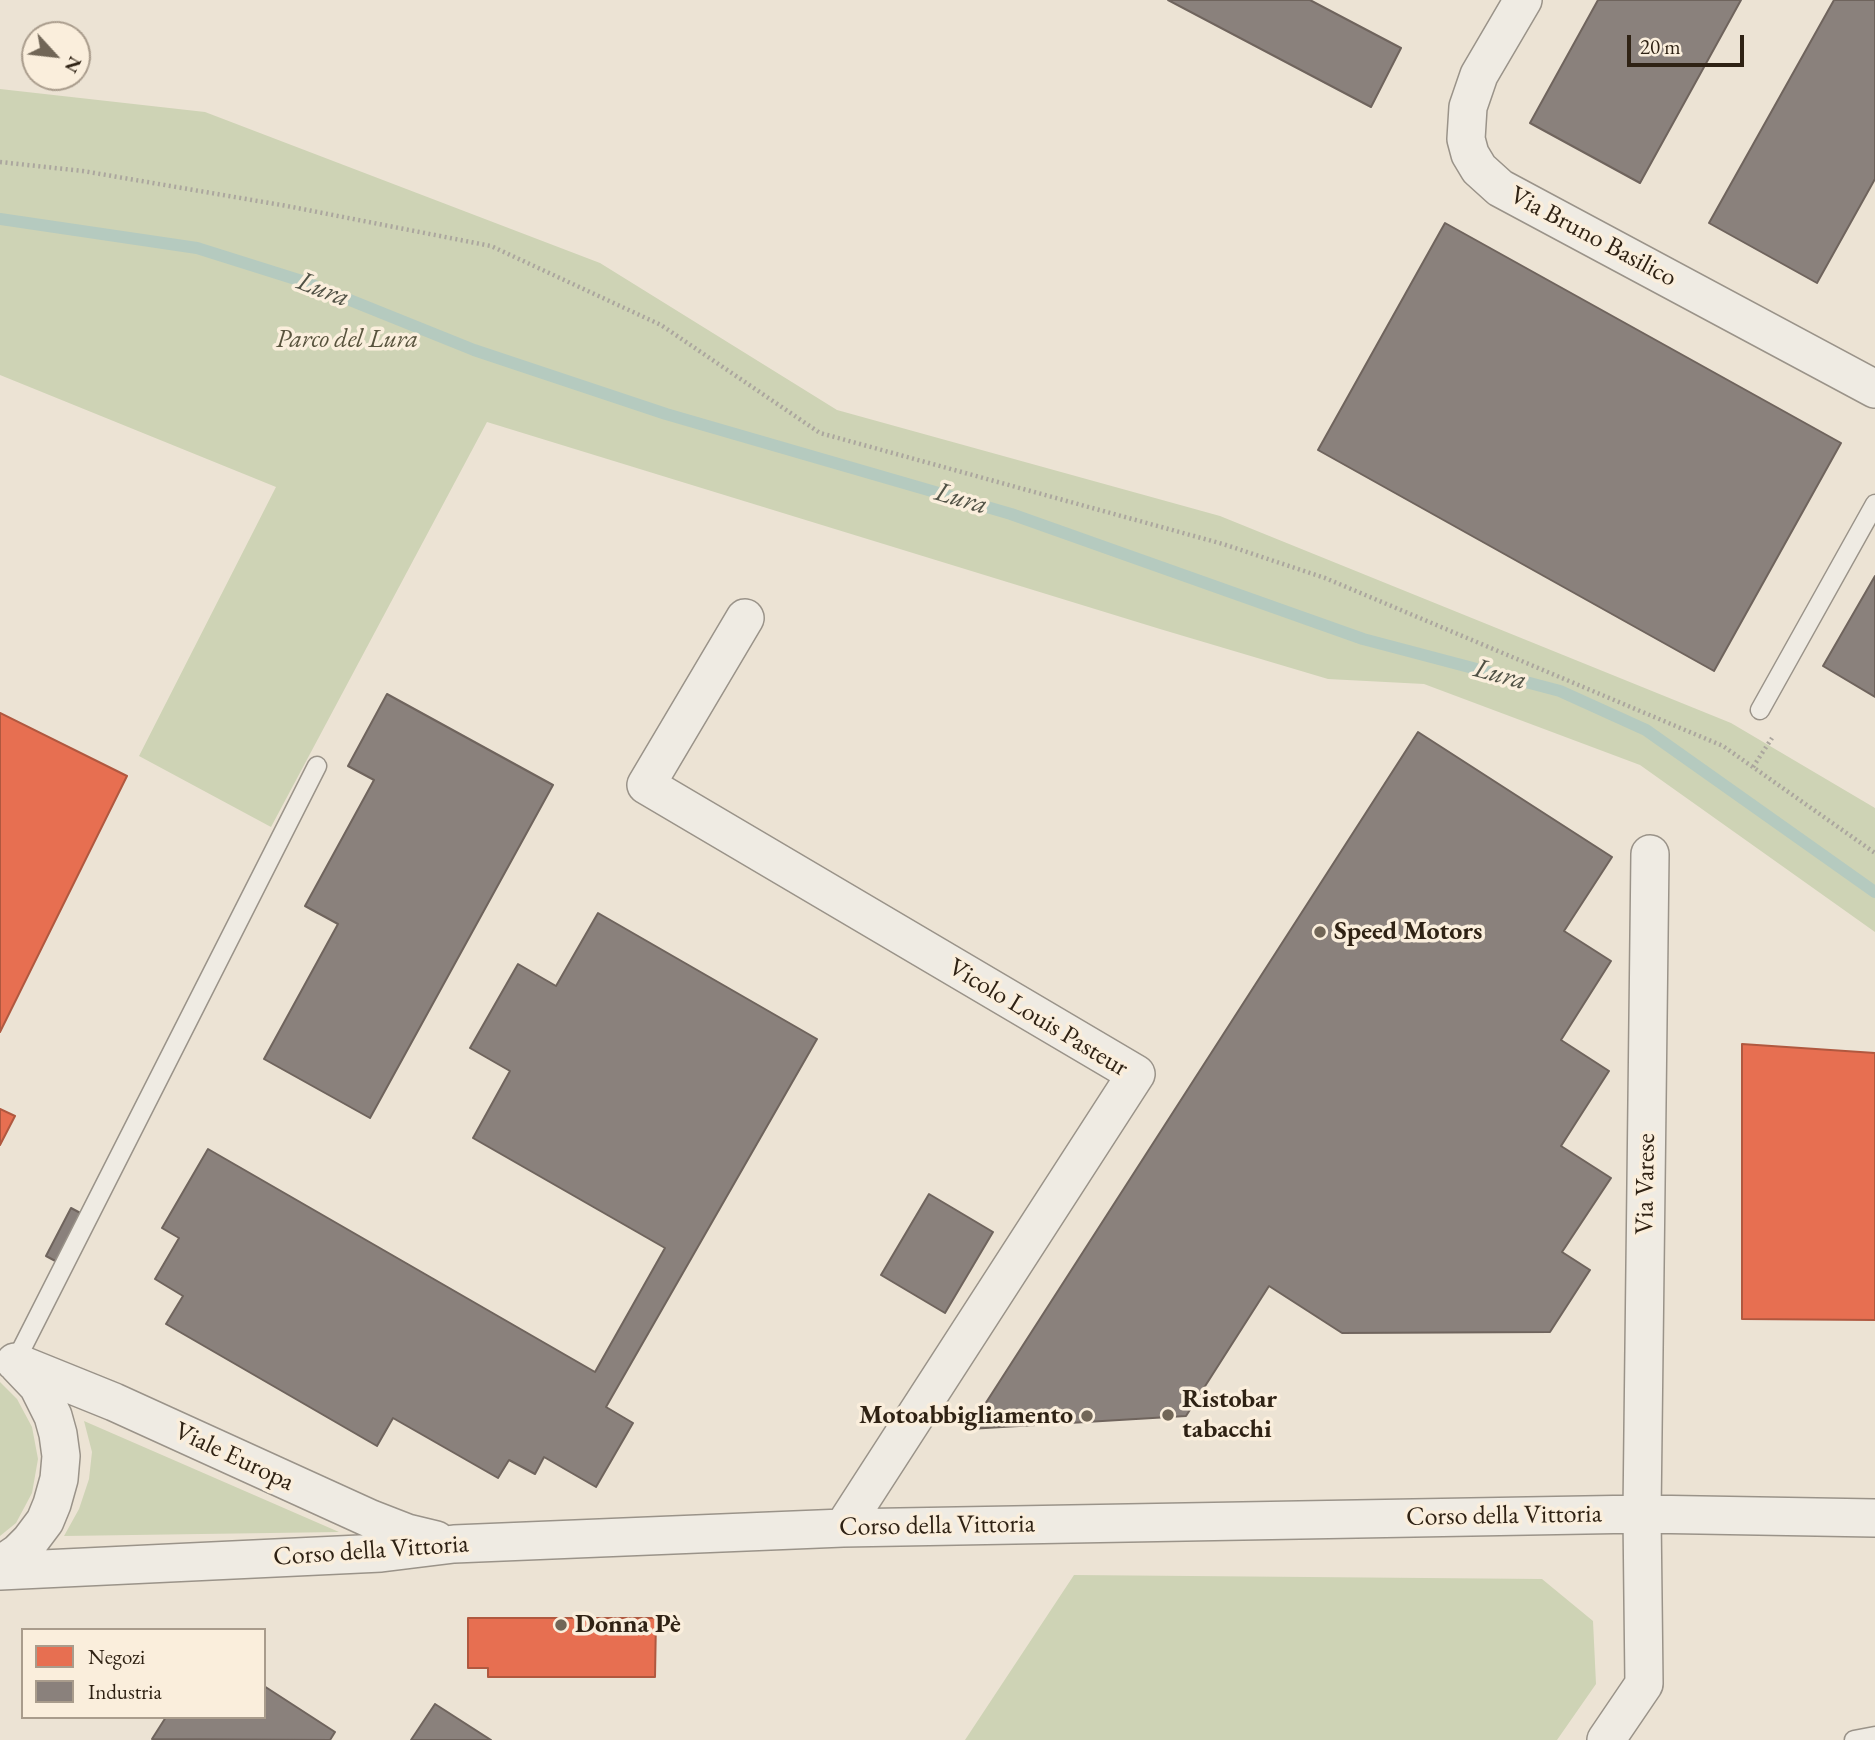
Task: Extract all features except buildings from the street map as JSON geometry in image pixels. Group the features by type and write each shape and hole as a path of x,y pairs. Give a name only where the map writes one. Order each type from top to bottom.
{"street":[{"name":"Via Bruno Basilico","path":"1523,0 1479,75 1468,107 1466,139 1470,154 1479,169 1500,187 1875,389"},
{"name":"Vicolo Louis Pasteur","path":"745,618 646,785 1136,1074 843,1528"},
{"name":"Via Varese","path":"1606,1740 1644,1684 1642,1514 1650,854"},
{"name":"Viale Europa","path":"4,1355 370,1519 407,1533 454,1544"},
{"path":"0,1565 18,1553 45,1521 59,1479 60,1445 53,1416 38,1386 4,1355"},
{"name":"Corso della Vittoria","path":"0,1571 381,1553 454,1544 843,1528 1642,1514 1875,1518"}],"lane":[{"path":"1760,710 1875,504"},
{"path":"4,1355 317,765"},
{"path":"1854,1740 1875,1736"}],"path":[{"path":"0,162 111,176 287,206 491,246 661,325 820,433 1223,544 1325,578 1723,746 1875,852"}],"green space":[{"name":"Parco del Lura","path":"0,89 205,112 600,263 837,410 1220,516 1731,723 1875,808 1875,932 1640,765 1424,684 1328,679 487,422 271,827 139,756 276,487 0,375"},
{"path":"0,1382 17,1399 32,1427 38,1459 32,1493 16,1523 0,1536"},
{"path":"84,1421 339,1532 64,1536 79,1509 89,1479 92,1452"},
{"path":"1074,1575 1542,1579 1593,1621 1596,1684 1557,1740 965,1740"}],"waterway":[{"name":"Lura","path":"0,219 197,248 305,282 474,350 666,414 1011,514 1363,639 1560,691 1646,730 1875,892"}],"place":[{"name":"Speed Motors","path":"1320,932"},
{"name":"Ristobar tabacchi","path":"1168,1415"},
{"name":"Motoabbigliamento","path":"1087,1416"},
{"name":"Donna Pè","path":"561,1625"}]}
